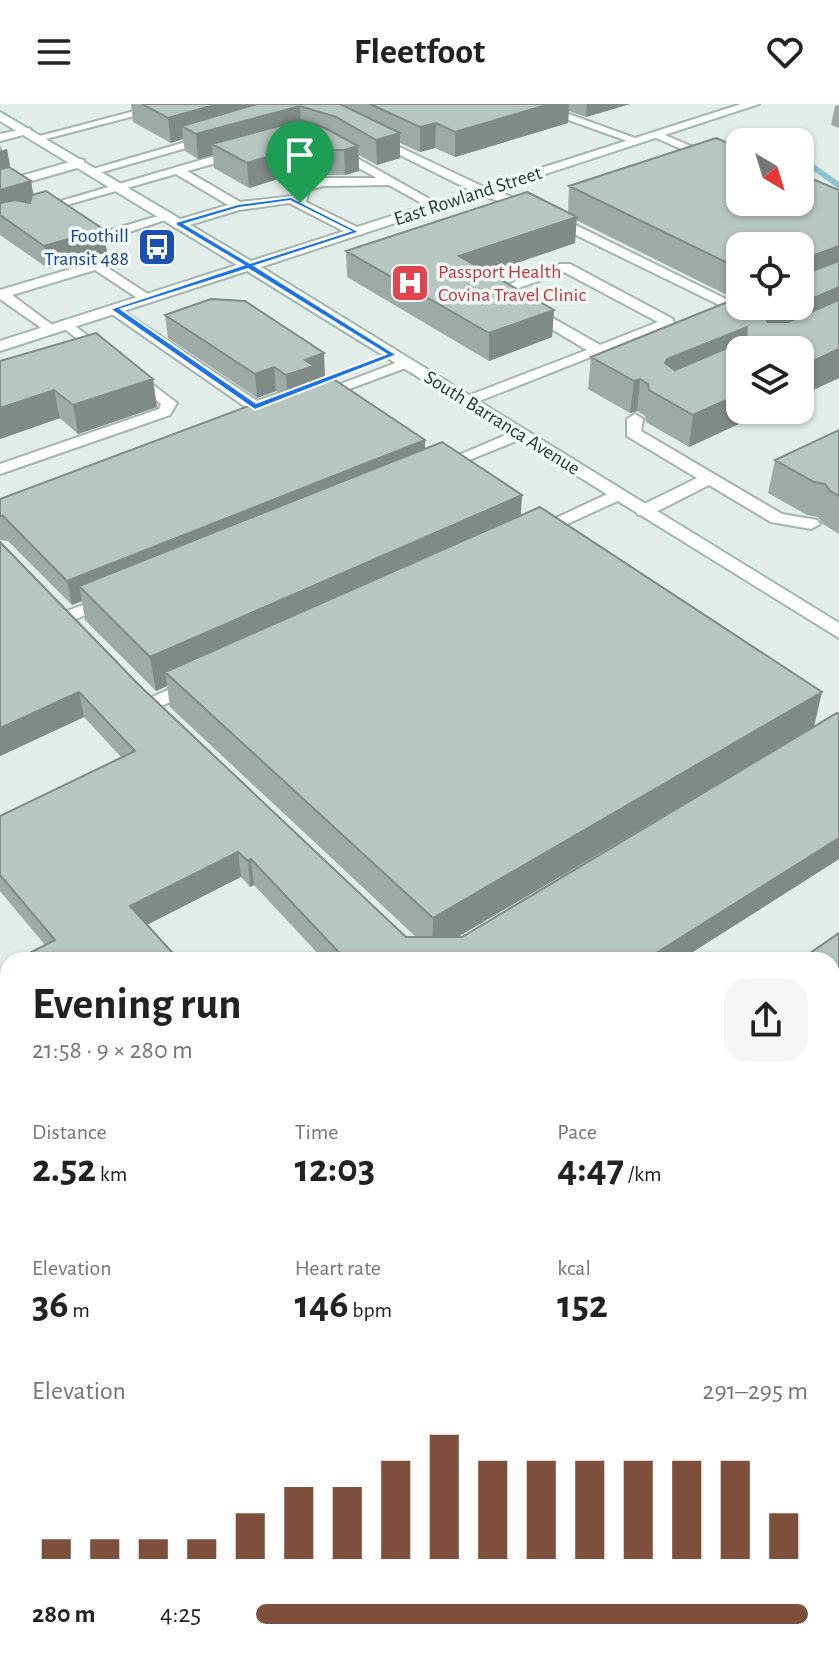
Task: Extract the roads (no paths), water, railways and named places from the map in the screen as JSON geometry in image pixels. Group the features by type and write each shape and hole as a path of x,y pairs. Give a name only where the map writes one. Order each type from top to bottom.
{"main road":[{"name":"East Rowland Street","path":"0,346 753,104"},
{"name":"South Barranca Avenue","path":"0,116 249,266 839,632"}],"lane":[{"path":"0,138 111,120 174,104"},
{"path":"530,104 637,141"},
{"path":"356,130 482,191 531,208 726,303"},
{"path":"0,186 229,133"},
{"path":"658,135 726,165"},
{"path":"316,142 436,206"},
{"path":"250,149 48,207 96,239 238,206 291,199 356,232"},
{"path":"177,170 238,206"},
{"path":"300,203 303,188 322,182 392,182"},
{"path":"1,293 91,261 147,298"},
{"path":"467,401 598,350 668,322 565,267 496,292 598,350"},
{"path":"1,293 50,330"},
{"path":"114,309 255,407 399,359"},
{"path":"760,320 767,324"},
{"path":"0,469 165,412 169,403 67,324"},
{"path":"246,422 297,404 399,359"},
{"path":"635,419 633,433 777,518 811,524"},
{"path":"418,475 520,434"},
{"path":"644,511 710,478"},
{"path":"516,540 618,494"},
{"path":"68,617 126,593"},
{"path":"152,704 210,678"}],"waterway":[{"path":"814,167 839,186"}],"place":[{"name":"Foothill Transit 488","path":"157,247"},
{"name":"Passport Health Covina Travel Clinic","path":"410,283"}]}
